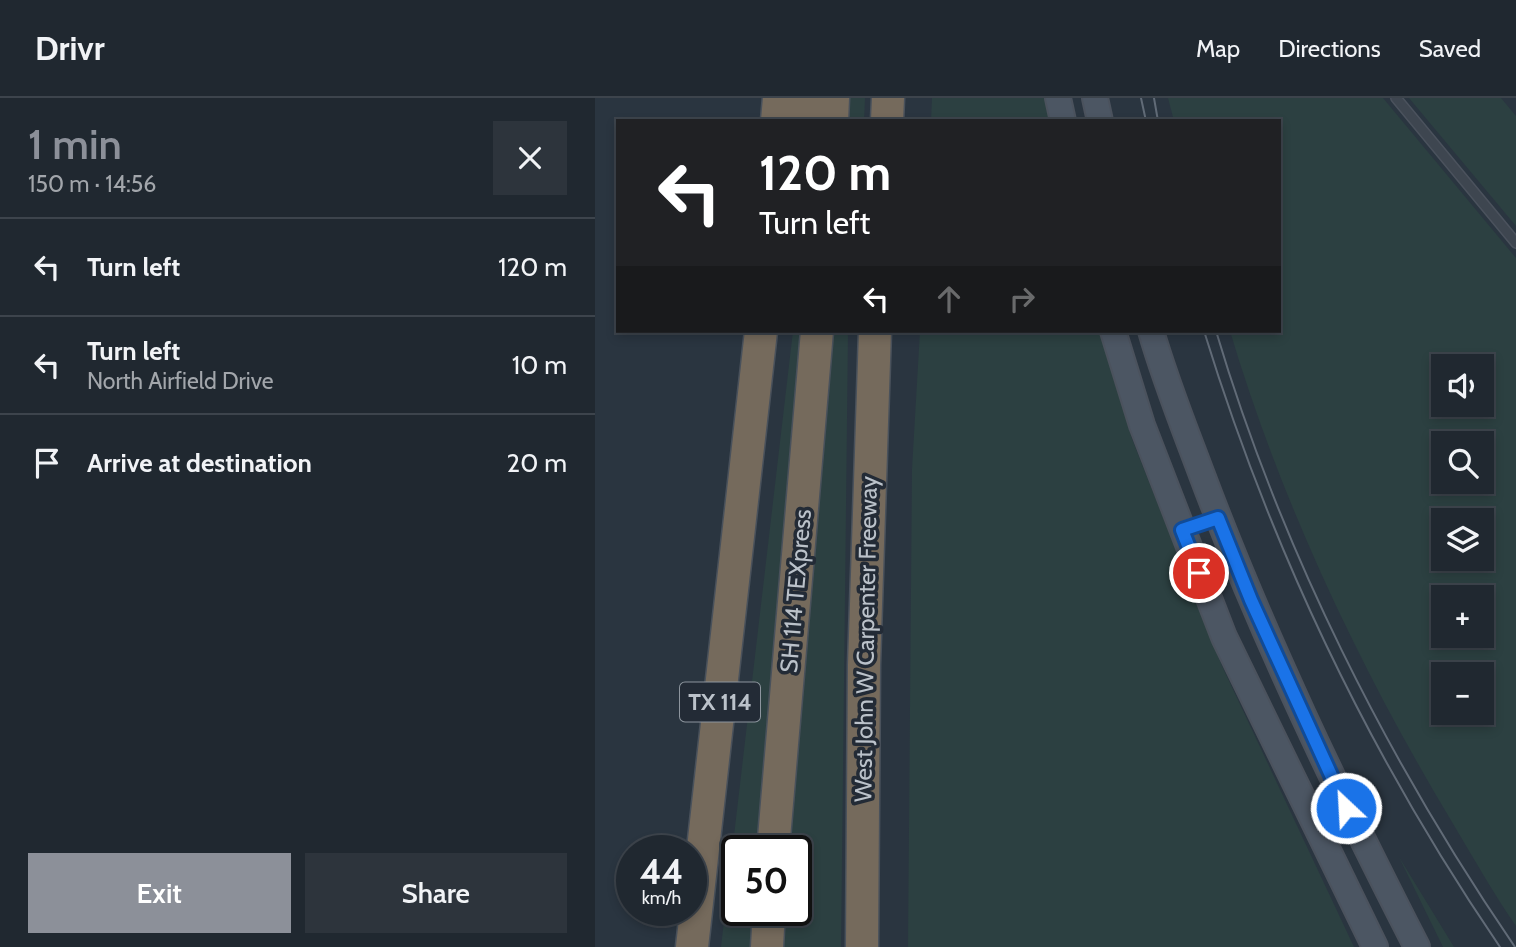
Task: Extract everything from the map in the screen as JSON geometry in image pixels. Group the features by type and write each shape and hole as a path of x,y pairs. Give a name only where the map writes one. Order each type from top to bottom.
{"highway":[{"path":"777,119 779,98"},
{"path":"808,119 811,98"},
{"path":"832,119 833,98"},
{"path":"887,119 888,98"},
{"name":"TX 114","path":"692,947 761,333"},
{"path":"747,456 778,333"},
{"name":"SH 114 TEXpress","path":"774,835 817,333"},
{"name":"West John W Carpenter Freeway","path":"862,947 864,665 874,333"},
{"path":"767,947 768,926"}],"main road":[{"path":"1058,98 1063,119"},
{"path":"1095,98 1100,119"},
{"path":"1114,333 1142,425 1224,637 1375,947"},
{"path":"1152,333 1168,388 1251,600 1339,793 1417,947"},
{"path":"1182,530 1218,518"}],"lane":[{"path":"1395,98 1516,243"}],"green space":[{"path":"841,98 865,98 864,119 839,119"},
{"path":"932,98 1046,98 1049,119 931,119"},
{"path":"1168,98 1383,98 1516,258 1516,926 1483,875 1386,705 1326,583 1273,458 1231,333 1281,333 1281,119 1173,119"},
{"path":"1409,98 1501,98 1516,116 1516,226"},
{"path":"793,333 803,333 760,835 734,835"},
{"path":"822,333 848,333 841,947 776,947 778,926 812,926 812,835 784,835"},
{"path":"920,333 1102,333 1132,439 1222,666 1354,947 908,947 912,469"},
{"path":"1399,857 1454,947 1443,947"},
{"path":"723,926 754,926 752,947 721,947"}],"tram line":[{"path":"1141,98 1146,119"},
{"path":"1154,98 1158,119"},
{"path":"1205,333 1260,493 1329,650 1367,727 1409,802 1500,947"},
{"path":"1217,333 1272,493 1342,651 1423,803 1515,947"}],"route":[{"path":"1199,573 1182,530 1218,518 1251,600 1346,808"}]}
